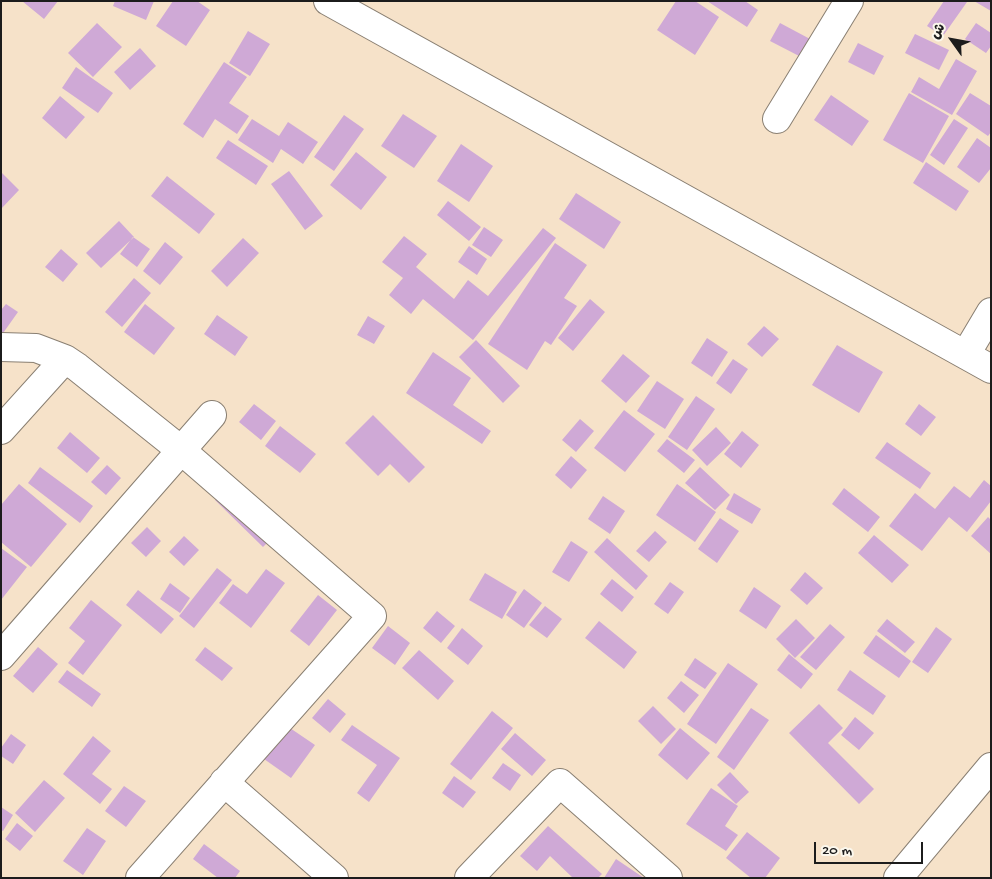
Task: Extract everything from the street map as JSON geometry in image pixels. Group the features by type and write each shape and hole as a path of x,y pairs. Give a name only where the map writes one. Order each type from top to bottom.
{"street":[{"path":"328,1 991,369"},
{"path":"777,119 849,1"},
{"path":"966,354 991,312"},
{"path":"1,347 36,348 65,359 89,376 182,451 372,616 140,878"},
{"path":"1,430 65,359"},
{"path":"1,656 212,415"},
{"path":"898,878 991,767"},
{"path":"224,782 334,878"},
{"path":"469,878 560,783 668,878"}],"building":[{"path":"22,1 58,1 44,19"},
{"path":"115,1 154,1 146,20 113,6"},
{"path":"173,1 197,1 210,10 186,46 156,26"},
{"path":"676,1 695,1 719,17 695,55 657,30"},
{"path":"707,1 745,1 758,10 747,27"},
{"path":"944,1 967,2 943,36 927,26"},
{"path":"974,1 991,1 991,11"},
{"path":"97,23 122,47 93,77 68,53"},
{"path":"780,23 810,39 801,57 770,41"},
{"path":"976,23 991,33 991,46 986,53 965,39"},
{"path":"248,31 270,44 250,76 229,63"},
{"path":"915,34 949,50 939,70 905,53"},
{"path":"858,43 884,56 874,75 848,62"},
{"path":"140,48 156,66 130,90 114,72"},
{"path":"956,59 977,71 952,115 911,92 919,77 939,89"},
{"path":"224,62 247,77 229,103 249,116 237,134 215,119 203,138 183,124"},
{"path":"76,67 113,93 98,113 62,88"},
{"path":"909,93 949,116 923,163 883,140"},
{"path":"970,93 991,106 991,132 988,136 956,114"},
{"path":"831,95 869,121 852,146 814,120"},
{"path":"60,96 85,117 66,139 42,118"},
{"path":"403,114 437,136 414,168 381,146"},
{"path":"344,115 364,129 334,171 314,157"},
{"path":"252,119 279,136 288,122 318,142 303,164 281,149 273,163 238,140"},
{"path":"954,119 968,128 944,165 930,155"},
{"path":"977,138 991,148 991,168 979,183 957,167"},
{"path":"228,140 268,166 256,185 216,158"},
{"path":"461,144 493,166 469,202 437,181"},
{"path":"356,152 387,177 361,210 330,185"},
{"path":"926,162 969,191 956,211 913,183"},
{"path":"289,171 323,216 305,230 271,184"},
{"path":"1,174 19,190 1,209"},
{"path":"167,176 215,214 199,234 151,196"},
{"path":"576,193 621,222 604,249 559,219"},
{"path":"448,201 481,227 469,241 437,215"},
{"path":"119,221 134,237 101,268 86,253"},
{"path":"484,227 503,240 491,257 472,245"},
{"path":"543,228 556,238 473,340 423,299 411,314 389,295 403,278 382,262 404,236 427,254 416,267 454,299 468,280 488,296"},
{"path":"133,237 150,249 137,267 120,254"},
{"path":"243,238 259,253 227,287 211,271"},
{"path":"165,242 183,257 160,285 143,271"},
{"path":"555,243 587,265 564,298 577,306 551,345 545,341 527,370 488,344"},
{"path":"469,246 487,259 477,275 458,262"},
{"path":"61,249 78,264 63,282 45,267"},
{"path":"134,278 151,293 122,327 105,312"},
{"path":"590,299 605,312 573,351 558,338"},
{"path":"6,304 18,312 1,336 1,310"},
{"path":"145,304 175,328 154,355 124,332"},
{"path":"217,315 248,337 235,356 204,334"},
{"path":"368,316 385,326 374,344 357,335"},
{"path":"764,326 779,339 762,357 747,344"},
{"path":"707,338 728,352 712,377 691,363"},
{"path":"476,340 520,386 503,403 459,357"},
{"path":"837,345 883,372 859,413 812,385"},
{"path":"433,352 471,378 453,405 491,431 482,444 406,393"},
{"path":"623,354 650,376 626,403 601,381"},
{"path":"733,359 748,369 731,394 716,383"},
{"path":"657,381 684,399 665,429 637,411"},
{"path":"696,396 715,409 687,450 668,437"},
{"path":"254,404 276,421 261,440 239,422"},
{"path":"919,404 936,417 921,436 905,424"},
{"path":"624,410 655,434 625,472 594,448"},
{"path":"373,415 425,467 409,483 390,464 378,476 345,443"},
{"path":"580,419 594,431 576,452 562,440"},
{"path":"280,426 316,454 300,473 265,446"},
{"path":"716,427 731,443 707,466 692,450"},
{"path":"742,431 759,445 741,468 724,454"},
{"path":"70,432 100,458 87,473 57,448"},
{"path":"667,439 695,460 684,473 657,451"},
{"path":"887,442 931,473 920,489 875,458"},
{"path":"571,456 587,470 571,489 555,475"},
{"path":"107,465 121,478 106,495 91,482"},
{"path":"40,467 93,506 80,523 28,483"},
{"path":"700,467 730,495 715,510 685,483"},
{"path":"984,480 991,486 991,501 967,532 949,517 922,551 889,526 915,493 935,509 954,486 970,498"},
{"path":"231,483 280,530 263,547 215,500"},
{"path":"19,484 67,524 31,567 1,542 1,505"},
{"path":"677,484 716,512 695,542 656,515"},
{"path":"844,488 880,517 868,532 832,504"},
{"path":"734,493 761,509 752,524 726,509"},
{"path":"603,496 625,511 610,534 588,519"},
{"path":"988,517 991,520 991,554 971,536"},
{"path":"720,518 739,531 717,563 698,549"},
{"path":"147,527 161,541 146,557 131,543"},
{"path":"655,531 667,542 649,562 636,551"},
{"path":"874,535 909,565 892,583 858,553"},
{"path":"184,536 199,550 184,566 169,552"},
{"path":"607,538 648,576 636,590 594,552"},
{"path":"571,541 588,552 569,582 552,572"},
{"path":"1,548 27,567 1,600"},
{"path":"217,568 232,580 194,628 179,616"},
{"path":"266,569 285,583 251,628 219,603 233,584 247,594"},
{"path":"805,572 823,588 807,605 790,590"},
{"path":"485,573 517,592 502,619 469,600"},
{"path":"612,579 634,597 622,612 600,594"},
{"path":"670,582 684,592 668,614 654,604"},
{"path":"170,583 190,598 180,613 160,599"},
{"path":"754,587 781,606 766,629 739,611"},
{"path":"524,589 542,603 524,628 506,615"},
{"path":"138,590 174,619 161,634 126,605"},
{"path":"318,595 337,610 309,646 290,631"},
{"path":"91,600 122,625 83,675 68,663 85,641 69,628"},
{"path":"545,606 562,619 547,638 529,625"},
{"path":"437,611 455,626 441,643 423,628"},
{"path":"796,619 815,638 795,658 776,639"},
{"path":"887,619 915,642 905,653 877,631"},
{"path":"599,621 637,652 624,669 585,638"},
{"path":"830,624 845,637 816,670 800,657"},
{"path":"388,626 410,643 395,665 372,648"},
{"path":"936,627 952,639 928,673 912,662"},
{"path":"462,628 483,646 468,665 447,648"},
{"path":"876,635 911,661 899,678 863,653"},
{"path":"38,647 58,664 33,693 13,676"},
{"path":"205,647 233,668 222,681 195,660"},
{"path":"419,650 454,681 438,700 402,668"},
{"path":"789,654 813,674 801,689 777,670"},
{"path":"695,658 717,673 705,689 684,675"},
{"path":"728,663 758,684 716,744 687,724"},
{"path":"67,670 101,694 92,707 58,682"},
{"path":"850,670 886,696 873,715 837,690"},
{"path":"681,681 699,695 684,713 667,698"},
{"path":"328,699 346,714 330,733 312,718"},
{"path":"819,704 843,728 828,743 874,789 859,804 789,733"},
{"path":"653,706 676,729 661,744 638,721"},
{"path":"751,708 769,720 734,770 717,757"},
{"path":"492,711 513,728 471,780 450,764"},
{"path":"855,717 874,733 859,750 841,735"},
{"path":"352,725 400,758 369,802 357,793 377,765 341,740"},
{"path":"287,726 315,745 291,778 264,759"},
{"path":"680,728 710,753 687,780 658,755"},
{"path":"515,733 546,760 532,776 501,749"},
{"path":"11,734 26,745 13,764 1,756 1,748"},
{"path":"93,736 111,751 92,774 112,789 100,804 63,774"},
{"path":"503,763 521,775 510,791 492,778"},
{"path":"730,772 749,792 736,804 717,785"},
{"path":"454,776 476,792 463,808 442,793"},
{"path":"44,780 65,798 35,832 15,813"},
{"path":"124,786 146,801 126,827 105,811"},
{"path":"711,788 738,806 725,826 738,835 726,851 686,824"},
{"path":"1,807 13,815 3,831 1,830"},
{"path":"17,823 33,836 20,851 5,839"},
{"path":"548,826 602,874 598,878 573,878 550,856 537,871 520,856"},
{"path":"87,828 106,841 83,875 63,861"},
{"path":"747,832 780,858 765,878 751,878 726,858"},
{"path":"204,844 240,871 235,878 218,878 193,859"},
{"path":"616,859 644,878 604,878"}]}
